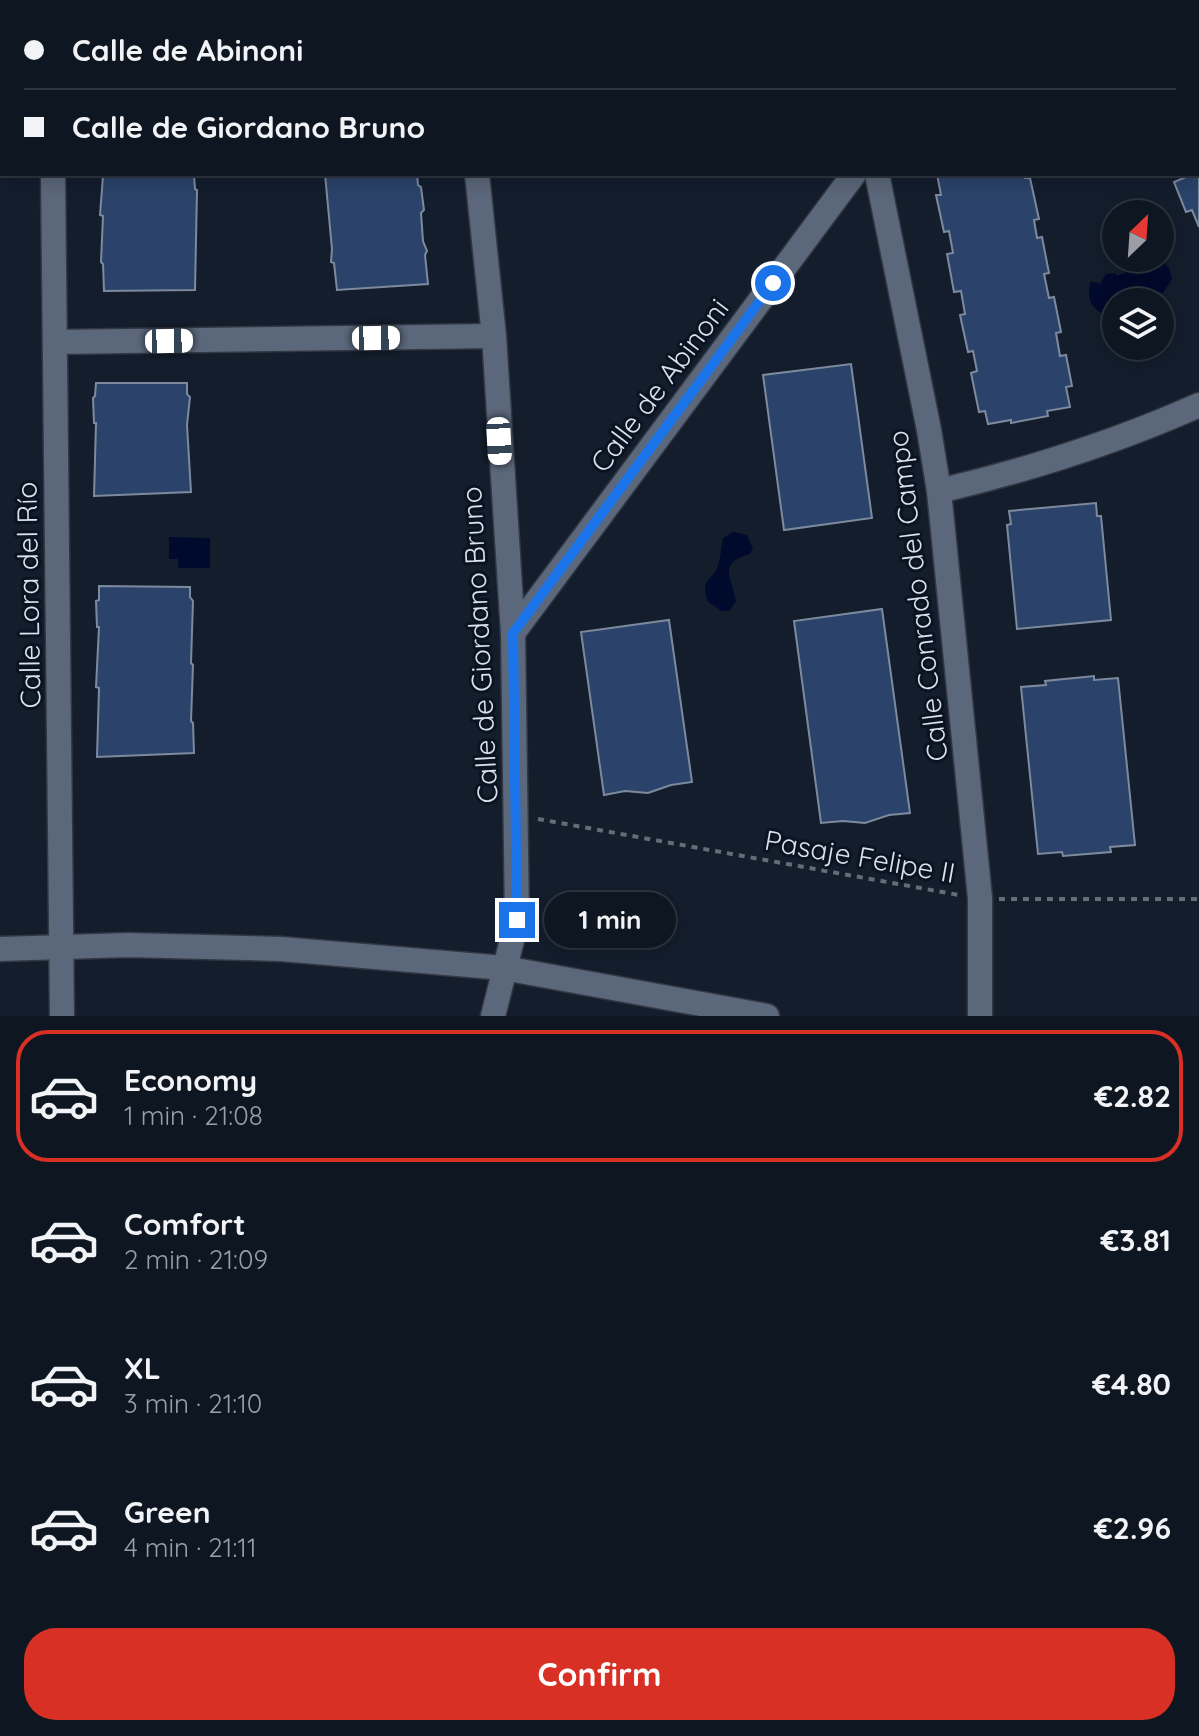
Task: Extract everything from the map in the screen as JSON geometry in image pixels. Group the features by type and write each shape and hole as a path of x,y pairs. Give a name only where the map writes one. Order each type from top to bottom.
{"street":[{"name":"Calle Lora del Río","path":"53,176 62,1016"},
{"name":"Calle de Giordano Bruno","path":"477,176 494,336 513,633 517,920 493,1016"},
{"name":"Calle de Abinoni","path":"513,633 853,176"},
{"name":"Calle Conrado del Campo","path":"877,176 939,491 980,898 980,1016"},
{"path":"55,342 494,336"},
{"path":"939,491 1032,467 1153,425 1199,405"},
{"path":"0,949 62,946 281,949 504,968 767,1016"}],"path":[{"name":"Pasaje Felipe II","path":"516,815 980,898 1199,899"}],"water":[{"path":"1127,272 1170,272 1172,279 1166,288 1102,288 1102,313 1091,303 1091,281 1100,284 1106,274 1115,273 1117,276"},
{"path":"733,532 747,535 753,549 730,567 736,602 729,611 722,611 708,602 705,588 718,565 723,538"},
{"path":"169,537 210,538 210,568 178,568 178,559 169,559"}],"building":[{"path":"103,176 194,176 197,190 195,290 104,291 101,262 103,216 100,215"},
{"path":"325,176 417,176 424,210 421,213 428,284 337,290 334,263 331,262"},
{"path":"937,176 1030,178 1039,219 1034,220 1037,238 1042,237 1049,273 1044,274 1049,298 1054,297 1061,332 1056,333 1060,356 1066,355 1072,386 1066,387 1070,407 1047,411 1048,416 1011,423 1011,420 988,424 985,411 979,412 971,373 977,371 973,351 968,352 960,315 965,314 961,291 954,292 947,254 953,253 949,231 944,232 936,195 941,195"},
{"path":"1199,176 1199,227 1192,210 1186,212 1174,182"},
{"path":"851,364 872,518 784,530 763,375"},
{"path":"96,383 187,383 190,397 187,425 191,492 94,496 96,423 93,398"},
{"path":"1096,503 1097,516 1101,516 1111,620 1017,629 1007,525 1011,524 1009,511"},
{"path":"99,586 190,587 193,601 191,721 194,753 97,757 99,627 96,601 99,600"},
{"path":"882,609 910,813 889,815 865,823 821,823 794,621"},
{"path":"669,620 692,782 648,793 625,791 604,795 581,632"},
{"path":"1094,676 1094,680 1118,678 1135,845 1110,847 1111,852 1063,856 1062,852 1038,854 1021,687"}],"route":[{"path":"517,920 513,633 773,283"}]}
